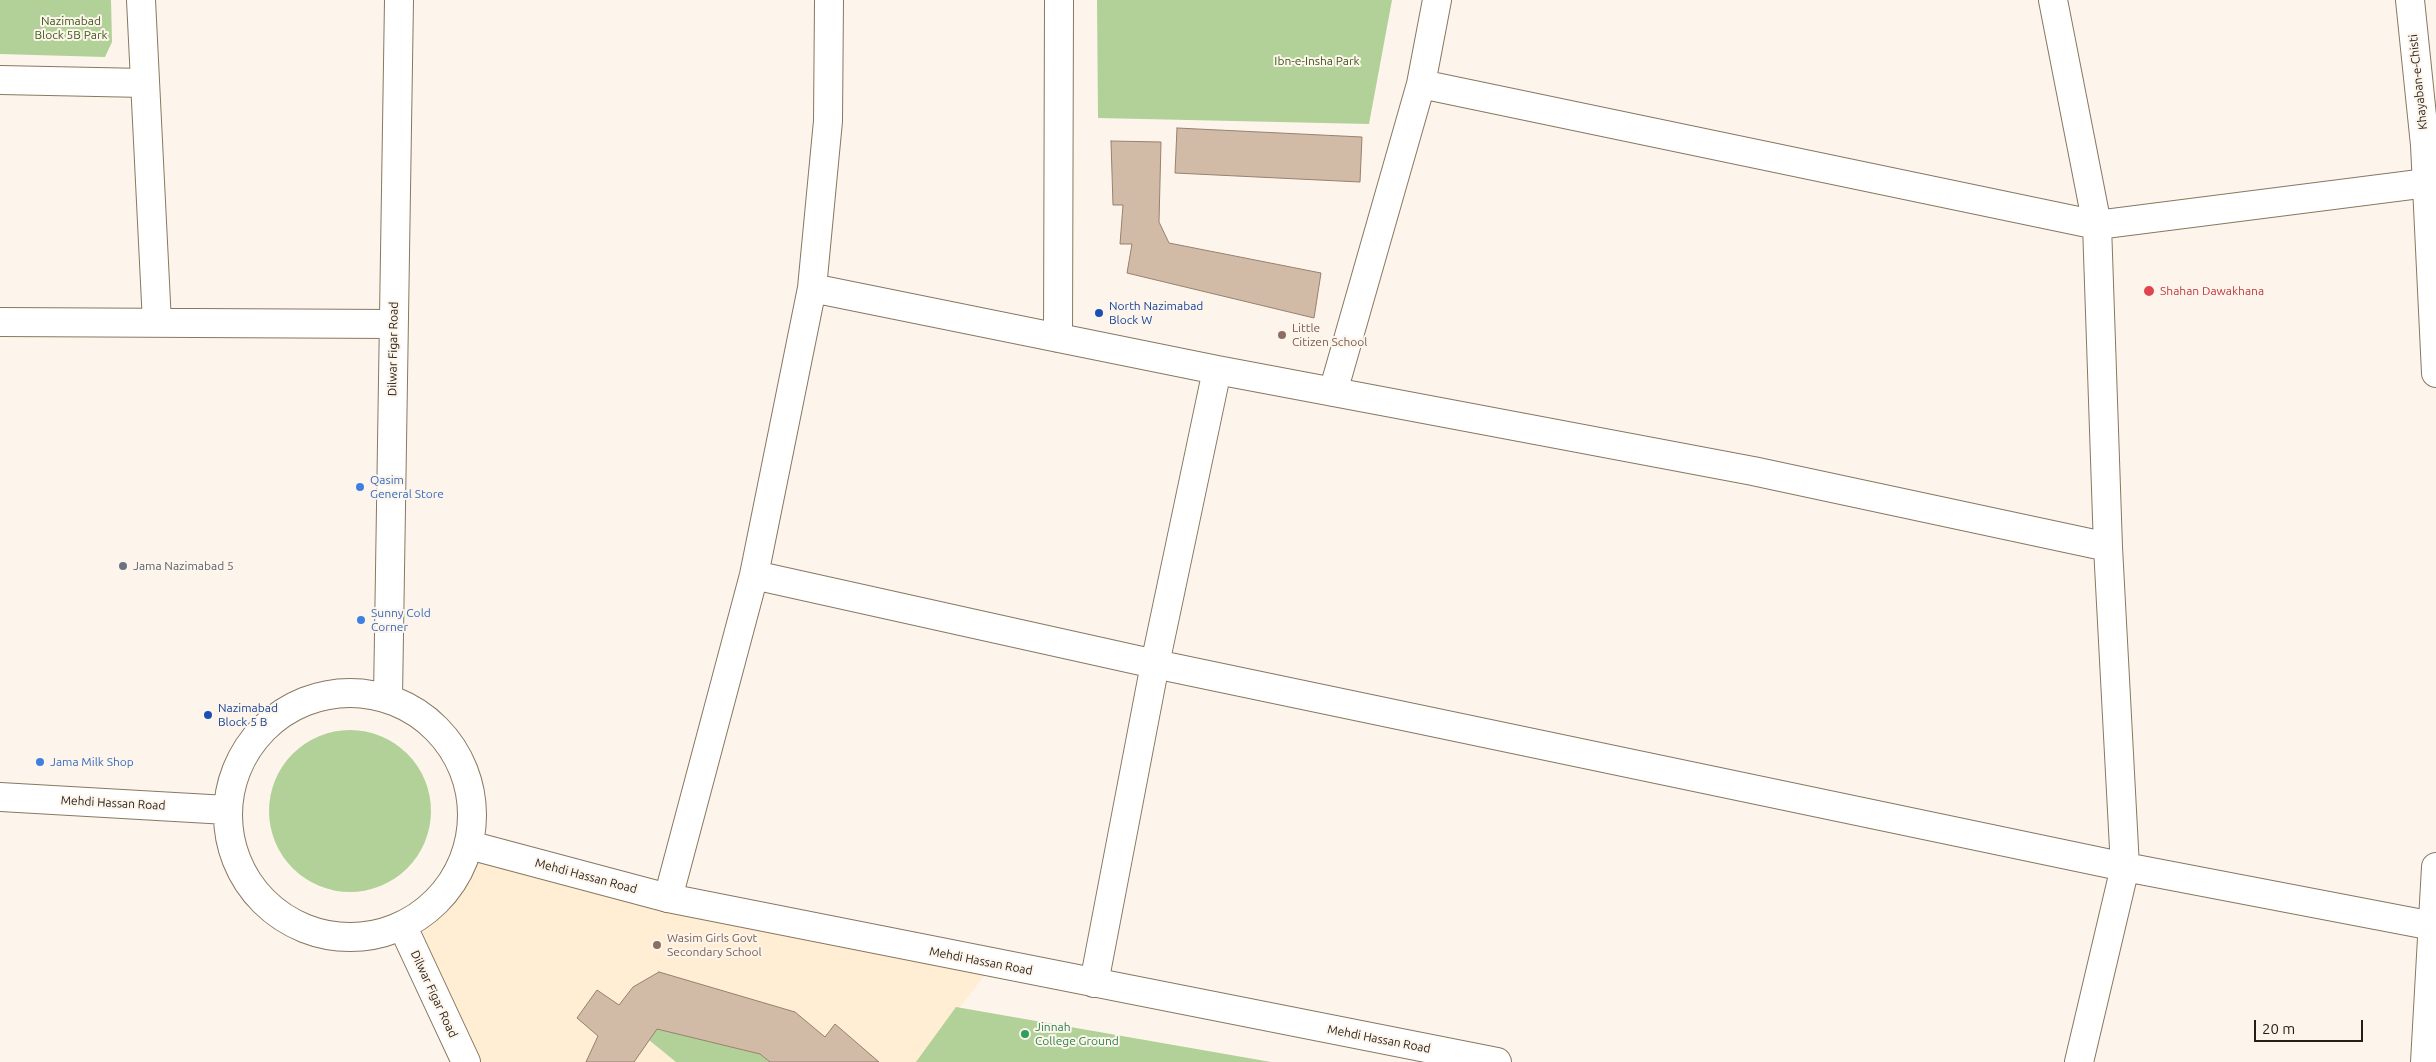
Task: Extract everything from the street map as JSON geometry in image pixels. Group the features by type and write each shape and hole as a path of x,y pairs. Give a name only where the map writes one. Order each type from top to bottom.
{"street":[{"path":"141,0 157,323"},
{"name":"Dilwar Figar Road","path":"388,697 398,0"},
{"path":"668,898 754,574 812,288 828,122 829,0"},
{"path":"1058,338 1059,0"},
{"path":"1333,392 1421,84 1437,0"},
{"path":"2053,0 2097,225 2108,547 2126,867 2079,1062"},
{"name":"Khayaban-e-Chisti","path":"2410,0 2425,145 2436,373"},
{"path":"0,80 146,83"},
{"path":"1421,84 2097,225 2427,183"},
{"path":"812,288 1217,370 1753,471 2108,547"},
{"path":"0,322 393,324"},
{"path":"1094,983 1155,664 1217,370"},
{"path":"754,574 1155,664 2126,867 2433,926"},
{"path":"358,692 388,697 421,715 443,736 465,772 472,802 469,845 452,884 437,902 403,927 353,938 311,932 278,915 248,884 230,845 227,810 236,768 259,732 278,715 316,696 358,692"},
{"name":"Mehdi Hassan Road","path":"0,797 227,810"},
{"name":"Mehdi Hassan Road","path":"469,845 668,898 1497,1062"},
{"path":"2425,1062 2436,867"},
{"name":"Dilwar Figar Road","path":"403,927 466,1062"}],"shaded area":[{"name":"Wasim Girls Govt Secondary School","path":"469,845 994,963 918,1062 466,1062 403,927 437,901 451,884"}],"green space":[{"name":"Nazimabad Block 5B Park","path":"0,0 111,0 112,42 105,57 0,54"},
{"name":"Ibn-e-Insha Park","path":"1097,0 1392,0 1369,124 1098,118"},
{"path":"350,730 366,732 381,737 395,744 407,754 417,766 424,780 429,795 431,811 429,827 424,842 417,856 407,868 395,878 381,885 366,890 350,892 334,890 319,885 305,878 293,868 283,856 276,842 271,827 269,811 271,795 276,780 283,766 293,754 305,744 319,737 334,732"},
{"name":"Jinnah College Ground","path":"956,1007 1271,1062 916,1062"},
{"path":"657,1029 760,1054 770,1062 676,1062 649,1040"}],"building":[{"path":"1177,128 1362,137 1360,182 1175,173"},
{"path":"1111,141 1161,142 1159,222 1169,243 1321,273 1314,318 1127,273 1132,244 1120,244 1123,205 1113,205"},
{"path":"659,972 795,1012 825,1037 835,1024 879,1062 770,1062 760,1054 657,1029 634,1062 586,1062 598,1036 577,1018 597,990 619,1005 633,987"}],"place":[{"name":"Shahan Dawakhana","path":"2149,291"},
{"name":"North Nazimabad Block W","path":"1099,313"},
{"name":"Little Citizen School","path":"1282,335"},
{"name":"Qasim General Store","path":"360,487"},
{"name":"Jama Nazimabad 5","path":"123,566"},
{"name":"Sunny Cold Corner","path":"361,620"},
{"name":"Nazimabad Block 5 B","path":"208,715"},
{"name":"Jama Milk Shop","path":"40,762"},
{"name":"Wasim Girls Govt Secondary School","path":"657,945"},
{"name":"Jinnah College Ground","path":"1025,1034"}]}
